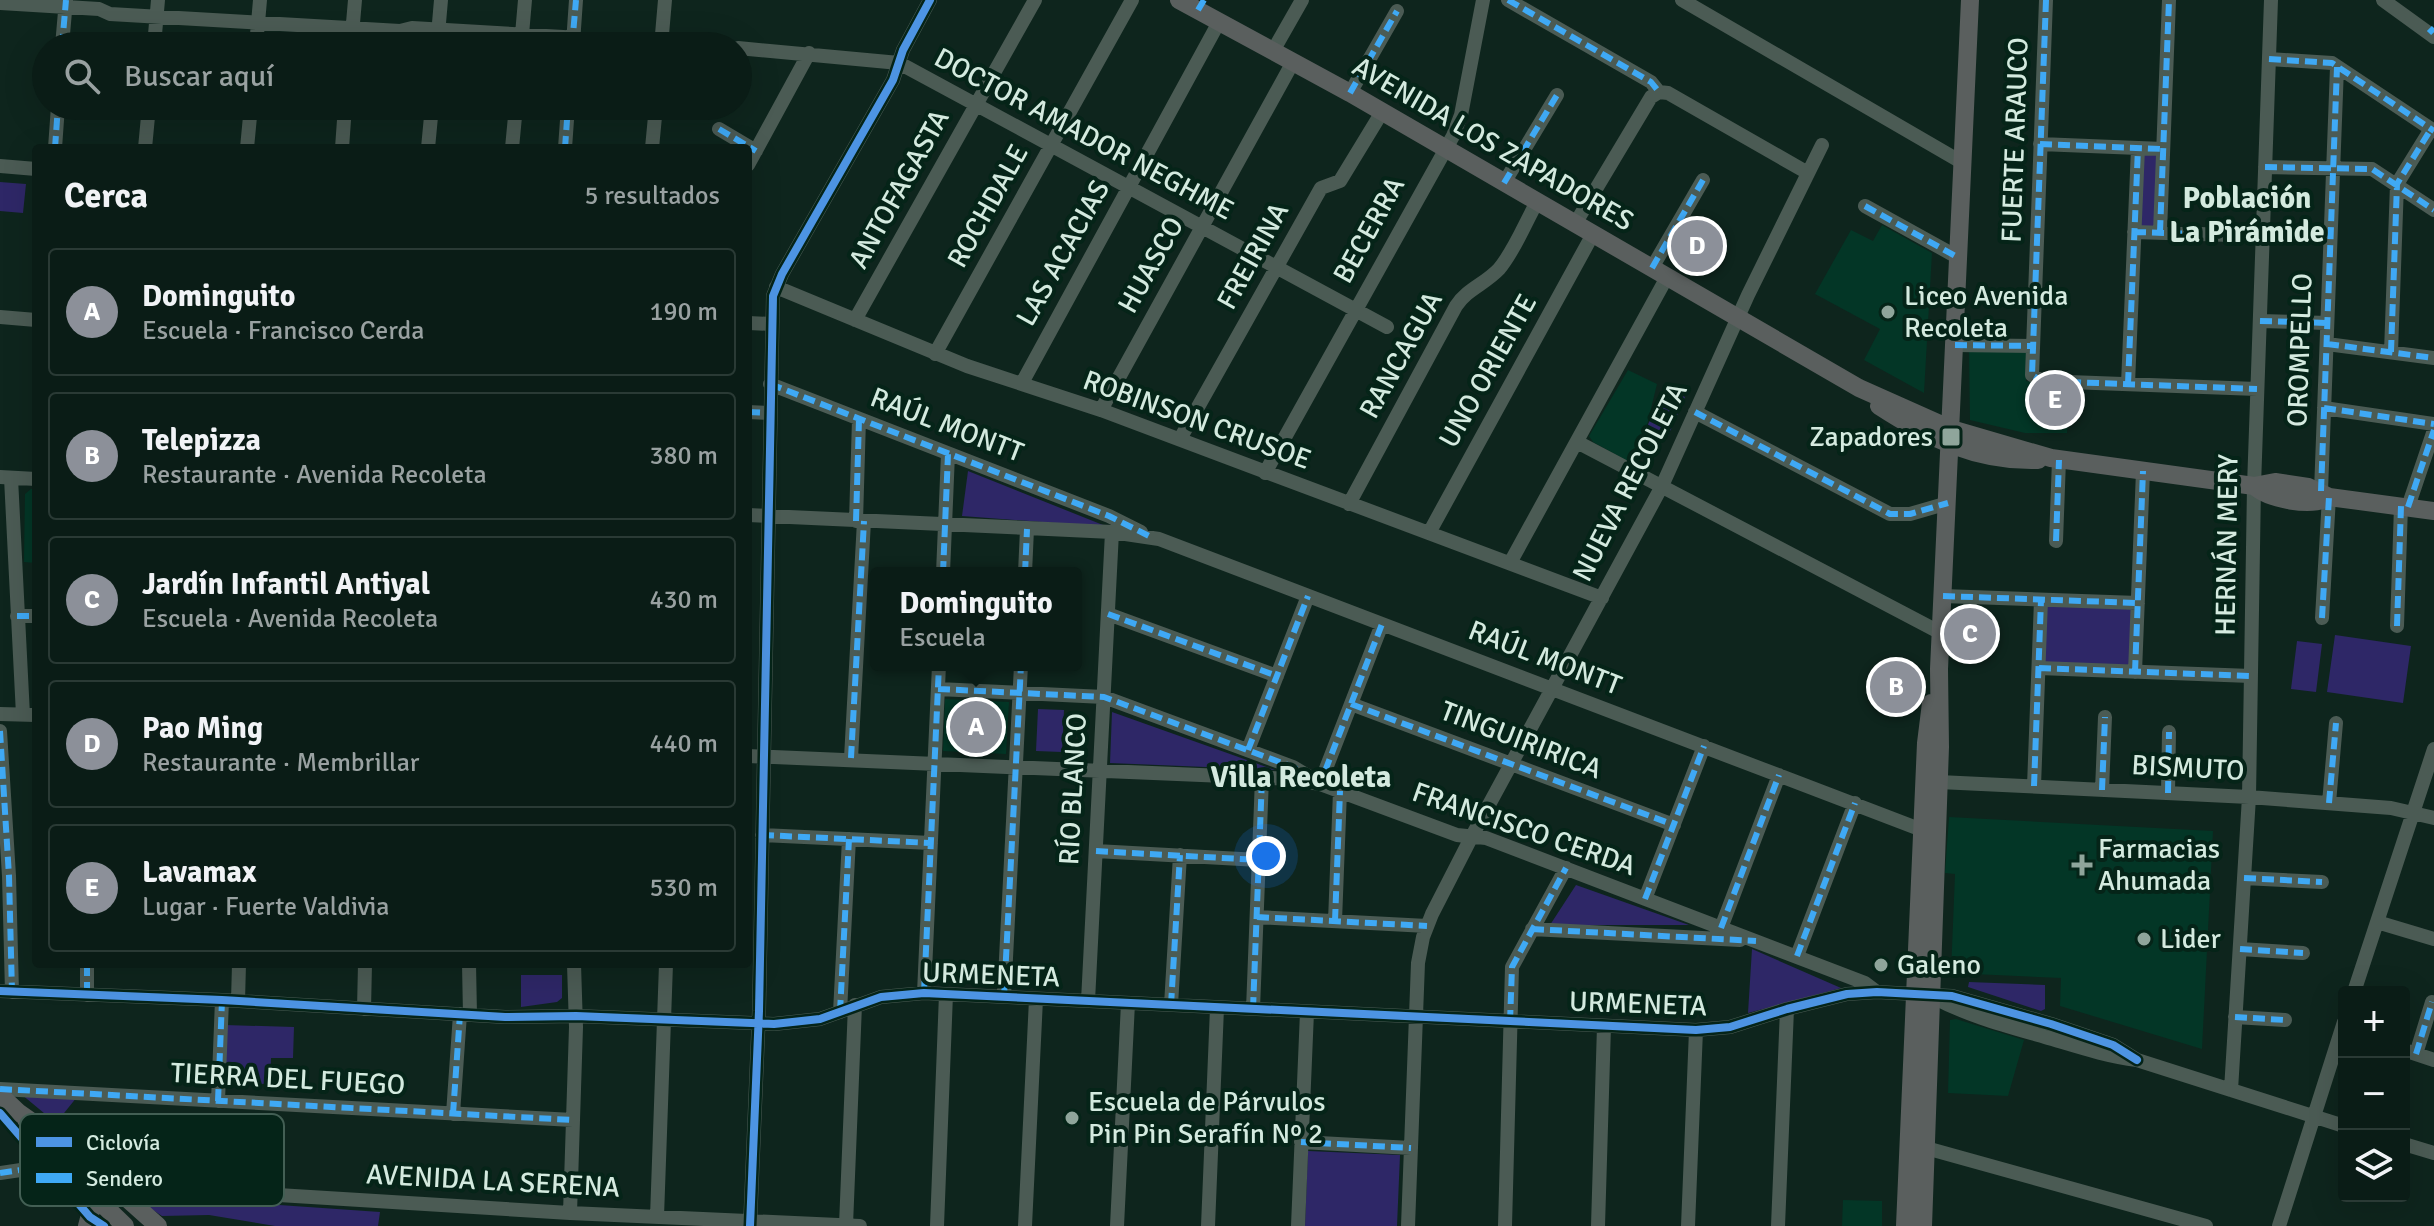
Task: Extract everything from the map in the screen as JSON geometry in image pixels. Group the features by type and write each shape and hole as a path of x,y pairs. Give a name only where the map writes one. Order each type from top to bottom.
{"main road":[{"name":"AVENIDA LOS ZAPADORES","path":"1179,0 1201,5 1219,22 1350,93 1859,388 1951,437 1979,437 2055,459"},
{"path":"1905,1226 1909,1129 1939,782 1939,669 1970,0"},
{"name":"AVENIDA LOS ZAPADORES","path":"1859,388 1875,403 1919,430 2017,459 2055,459 2254,486 2275,482 2325,494 2434,511"},
{"path":"1923,1226 1926,1148 1922,830 1927,728 1939,669"},
{"path":"0,1092 9,1112"},
{"path":"1909,1129 1915,1142 1926,1148"},
{"path":"87,1226 90,1206"},
{"path":"104,1206 125,1226"},
{"path":"137,1206 158,1226"}],"street":[{"path":"352,32 355,0"},
{"path":"438,32 441,0"},
{"path":"523,32 525,0"},
{"path":"574,32 576,0"},
{"path":"662,32 665,0"},
{"path":"750,1223 762,835 756,756 768,516 771,324 776,287 893,80 906,44 930,0"},
{"name":"ANTOFAGASTA","path":"855,320 1035,0"},
{"name":"ROCHDALE","path":"935,354 1132,0"},
{"path":"1273,51 1302,0"},
{"name":"BECERRA","path":"1265,473 1453,136 1461,115 1483,0"},
{"path":"1508,0 1651,82 1659,92"},
{"path":"1682,0 1963,163"},
{"name":"FUERTE ARAUCO","path":"2046,0 2034,377 2042,381 2128,384"},
{"path":"2160,232 2169,0"},
{"name":"HERNÁN MERY","path":"2231,1090 2249,797 2254,486 2271,0"},
{"path":"2383,0 2432,32"},
{"path":"0,3 66,4 99,9 110,14 158,8 259,12 353,24 400,22 412,28 461,32"},
{"path":"63,32 66,4"},
{"path":"155,32 158,8"},
{"path":"1350,93 1397,11"},
{"path":"257,32 259,12"},
{"name":"LAS ACACIAS","path":"1022,383 1219,22"},
{"name":"DOCTOR AMADOR NEGHME","path":"752,49 899,63 1387,327"},
{"path":"752,158 809,53"},
{"path":"2269,59 2321,60 2337,67 2432,130 2397,184 2391,352"},
{"name":"HUASCO","path":"1101,410 1293,62"},
{"name":"OROMPELLO","path":"2322,618 2324,408 2337,67"},
{"path":"1575,224 1651,97 1659,92 1668,93 1808,173"},
{"path":"1504,183 1557,95"},
{"name":"FREIRINA","path":"1180,439 1321,188 1340,181 1382,112"},
{"path":"55,144 57,120"},
{"path":"145,144 148,120"},
{"path":"247,144 250,120"},
{"path":"342,144 344,120"},
{"path":"428,144 431,120"},
{"path":"512,144 515,120"},
{"path":"565,144 567,120"},
{"path":"652,144 655,120"},
{"path":"719,129 744,144"},
{"path":"2040,144 2163,149"},
{"name":"NUEVA RECOLETA","path":"1408,1226 1418,963 1427,926 1472,836 1662,486 1738,318 1822,145"},
{"path":"2138,148 2128,384 2257,389"},
{"path":"752,149 756,151"},
{"path":"0,166 32,169"},
{"path":"2265,167 2372,169 2434,210"},
{"path":"1510,563 1577,442 1703,180"},
{"name":"RANCAGUA","path":"1349,504 1456,306 1472,288 1498,269 1537,202"},
{"path":"1865,206 1959,258"},
{"path":"2134,232 2263,236"},
{"name":"UNO ORIENTE","path":"1429,533 1593,234"},
{"name":"ROBINSON CRUSOE","path":"776,287 935,354 1101,410 1602,598"},
{"path":"0,317 32,320"},
{"path":"2260,321 2327,323"},
{"path":"752,323 771,324"},
{"path":"2327,344 2434,358"},
{"path":"1955,345 2033,346"},
{"name":"RAÚL MONTT","path":"770,384 1109,516 1149,536 1922,830"},
{"path":"2324,408 2434,424"},
{"path":"752,412 769,413"},
{"path":"1695,412 1890,514 1910,514 1948,503"},
{"path":"851,758 860,521 859,419"},
{"path":"2397,626 2404,507 2434,430"},
{"path":"1577,442 1941,633"},
{"path":"943,567 948,454"},
{"path":"2055,459 2056,541"},
{"path":"2135,672 2143,471"},
{"path":"0,714 29,715 17,616 6,477 32,479"},
{"name":"RAÚL MONTT","path":"752,515 1149,536"},
{"path":"1025,567 1027,529"},
{"name":"RÍO BLANCO","path":"1088,1001 1112,532"},
{"path":"1248,750 1308,596"},
{"path":"1943,596 2138,603"},
{"path":"2034,786 2041,600"},
{"path":"1108,614 1277,676"},
{"path":"17,616 32,616"},
{"path":"1320,784 1382,624"},
{"path":"2039,668 2251,676"},
{"path":"924,993 939,671"},
{"path":"1004,997 1021,671"},
{"name":"FRANCISCO CERDA","path":"938,689 1104,697 1293,767 1320,784"},
{"name":"TINGUIRIRICA","path":"1351,704 1674,825"},
{"path":"2102,790 2105,717"},
{"path":"2329,803 2336,723"},
{"path":"0,731 9,876 6,992"},
{"path":"2168,793 2169,732"},
{"path":"1645,899 1704,746"},
{"path":"2356,986 2434,749"},
{"name":"FRANCISCO CERDA","path":"756,756 1293,779 1320,784 1457,835 1486,838 1797,956 1865,983 1877,992"},
{"path":"1721,928 1779,775"},
{"path":"1253,1009 1262,778"},
{"name":"BISMUTO","path":"1939,782 2249,797 2414,812 2434,818"},
{"path":"1335,921 1340,791"},
{"path":"1797,956 1855,803"},
{"path":"762,835 931,843"},
{"path":"840,1012 849,839"},
{"path":"1096,851 1259,860"},
{"path":"1171,1005 1180,855"},
{"path":"1505,1226 1512,967 1566,868"},
{"path":"2244,878 2322,882"},
{"path":"1257,917 1427,926"},
{"path":"2377,922 2434,939"},
{"name":"FRANCISCO CERDA","path":"1532,929 1756,941"},
{"path":"2240,949 2303,953"},
{"path":"87,968 87,995"},
{"path":"238,1001 239,968"},
{"path":"364,1009 365,968"},
{"path":"453,1114 469,968"},
{"path":"570,1213 576,1016 574,968"},
{"path":"657,1217 666,968"},
{"name":"URMENETA","path":"6,992 465,1014 758,1024 805,1022 895,994 924,993 1696,1030 1730,1027 1847,994 1922,995"},
{"path":"937,1226 946,994"},
{"path":"1922,995 2017,1029 2111,1056 2137,1060 2338,1124"},
{"path":"1025,1226 1036,999"},
{"path":"218,1101 222,1000"},
{"path":"2432,1002 2410,1052 2434,1060"},
{"path":"1117,1226 1128,1003"},
{"path":"846,1225 855,1005"},
{"path":"1208,1226 1217,1008"},
{"path":"1778,1226 1787,1009"},
{"path":"1298,1226 1307,1012"},
{"path":"2235,1017 2285,1020"},
{"path":"1598,1226 1604,1026"},
{"path":"1688,1226 1696,1030"},
{"path":"2279,1226 2338,1043"},
{"name":"TIERRA DEL FUEGO","path":"0,1092 573,1120"},
{"path":"1301,1142 1411,1148"},
{"path":"2410,1146 2434,1153"},
{"path":"1926,1148 2201,1225"},
{"path":"0,1173 20,1170"},
{"name":"AVENIDA LA SERENA","path":"284,1195 570,1213 603,1220 657,1217 860,1226"}],"shaded area":[{"path":"2158,151 2155,227 2141,226 2141,156"},
{"path":"0,182 26,184 23,213 0,211"},
{"name":"Liceo Avenida Recoleta","path":"1882,225 1932,253 1924,393 1864,360 1880,329 1815,294 1851,230 1873,241"},
{"path":"1969,351 2028,352 2026,381 2070,386 2067,433 2025,433 1970,420"},
{"path":"1628,370 1657,384 1637,466 1593,442 1589,436"},
{"path":"1663,388 1685,397 1668,436 1647,427"},
{"path":"968,471 1108,527 962,516"},
{"path":"32,489 32,563 24,562 25,494"},
{"path":"2043,605 2132,607 2131,665 2041,663"},
{"path":"2335,635 2411,646 2403,703 2327,692"},
{"path":"2297,641 2322,644 2316,692 2291,689"},
{"path":"945,699 1009,702 1006,754 943,751"},
{"path":"1038,709 1064,710 1062,752 1036,751"},
{"path":"1112,712 1275,770 1110,763"},
{"path":"1949,817 2213,831 2202,1049 2060,1006 2061,978 1951,973 1955,874 1945,873"},
{"path":"1576,885 1689,925 1550,925"},
{"path":"1752,949 1841,988 1748,1013"},
{"path":"521,975 562,975 562,998 557,1002 521,1007"},
{"path":"1969,982 2045,985 2045,1009 2041,1011 1968,987"},
{"path":"1956,1019 2024,1040 2008,1096 1948,1093 1950,1020"},
{"path":"225,1025 294,1027 293,1058 271,1058 270,1084 223,1083"},
{"path":"21,1094 77,1097 63,1114 45,1114"},
{"path":"1308,1151 1400,1155 1397,1226 1305,1226"},
{"path":"1843,1200 1882,1201 1882,1226 1842,1226"},
{"path":"284,1205 380,1212 378,1226 275,1226 209,1215 162,1216 147,1206"}],"marked path":[{"path":"63,32 66,0"},
{"path":"573,32 576,0"},
{"path":"1198,10 1204,0"},
{"path":"1508,0 1651,82 1659,92"},
{"path":"2046,0 2032,375 2042,381 2257,389"},
{"path":"2160,232 2169,0"},
{"path":"1350,93 1397,11"},
{"path":"2429,33 2434,28"},
{"path":"2269,59 2332,63 2434,131"},
{"path":"2321,491 2337,67"},
{"path":"1504,183 1557,95"},
{"path":"55,144 57,120"},
{"path":"565,144 567,120"},
{"path":"719,129 744,144"},
{"path":"2391,352 2397,184 2431,129"},
{"path":"2040,144 2163,149"},
{"path":"2128,384 2138,148"},
{"path":"752,149 756,151"},
{"path":"2265,167 2372,169 2434,210"},
{"path":"1652,268 1703,180"},
{"path":"1865,206 1959,258"},
{"path":"2134,232 2263,236"},
{"path":"2260,321 2327,323"},
{"path":"2327,344 2434,358"},
{"path":"1955,345 2033,346"},
{"path":"770,384 1109,516 1149,536"},
{"path":"2324,408 2434,424"},
{"path":"752,412 769,413"},
{"path":"1695,412 1890,514 1910,514 1948,503"},
{"path":"856,521 859,419"},
{"path":"2408,507 2434,430"},
{"path":"943,567 948,454"},
{"path":"2056,541 2059,460"},
{"path":"2135,672 2143,471"},
{"path":"2322,618 2329,497"},
{"path":"2397,626 2401,506"},
{"path":"851,758 864,521"},
{"path":"1025,567 1027,529"},
{"path":"1248,750 1308,596"},
{"path":"1943,596 2138,603"},
{"path":"2034,786 2041,600"},
{"path":"1108,614 1277,676"},
{"path":"17,616 32,616"},
{"path":"938,689 1104,697 1293,767 1320,784 1382,624"},
{"path":"2039,668 2251,676"},
{"path":"924,993 939,671"},
{"path":"1004,997 1021,671"},
{"path":"1351,704 1674,825"},
{"path":"2102,790 2105,717"},
{"path":"2329,803 2336,723"},
{"path":"0,731 12,992"},
{"path":"2168,793 2169,732"},
{"path":"1645,899 1704,746"},
{"path":"1721,928 1779,775"},
{"path":"1253,1009 1262,778"},
{"path":"1335,921 1340,791"},
{"path":"1797,956 1855,803"},
{"path":"762,835 931,843"},
{"path":"840,1012 849,839"},
{"path":"1096,851 1259,860"},
{"path":"1171,1005 1180,855"},
{"path":"1510,1022 1512,967 1566,868"},
{"path":"2244,878 2322,882"},
{"path":"1257,917 1427,926"},
{"path":"1532,929 1756,941"},
{"path":"2240,949 2303,953"},
{"path":"87,968 87,995"},
{"path":"218,1101 222,1000"},
{"path":"2416,1054 2432,1002"},
{"path":"453,1114 460,1014"},
{"path":"2235,1017 2285,1020"},
{"path":"0,1089 573,1120"},
{"path":"1301,1142 1411,1148"},
{"path":"0,1173 20,1170"}],"cycle path":[{"path":"750,1226 759,1011 773,296 782,274 893,80 903,50 930,0"},
{"path":"0,991 222,1000 505,1017 576,1016 774,1024 820,1019 881,997 924,993 1696,1030 1730,1027 1847,994 1877,992 1952,996 2113,1045 2137,1060"},
{"path":"0,1113 20,1136"},
{"path":"80,1206 104,1226"}],"place":[{"name":"Pao Ming","path":"1697,246"},
{"name":"Liceo Avenida Recoleta","path":"1888,312"},
{"name":"Lavamax","path":"2055,400"},
{"name":"Zapadores","path":"1951,437"},
{"name":"Jardín Infantil Antiyal","path":"1970,634"},
{"name":"Telepizza","path":"1896,687"},
{"name":"Dominguito","path":"976,727"},
{"name":"Farmacias Ahumada","path":"2082,865"},
{"name":"Lider","path":"2144,939"},
{"name":"Galeno","path":"1881,965"},
{"name":"Escuela de Párvulos Pin Pin Serafín Nº 2","path":"1072,1118"}],"district":[{"name":"Población La Pirámide","path":"2247,215"},
{"name":"Villa Recoleta","path":"1301,777"}]}
